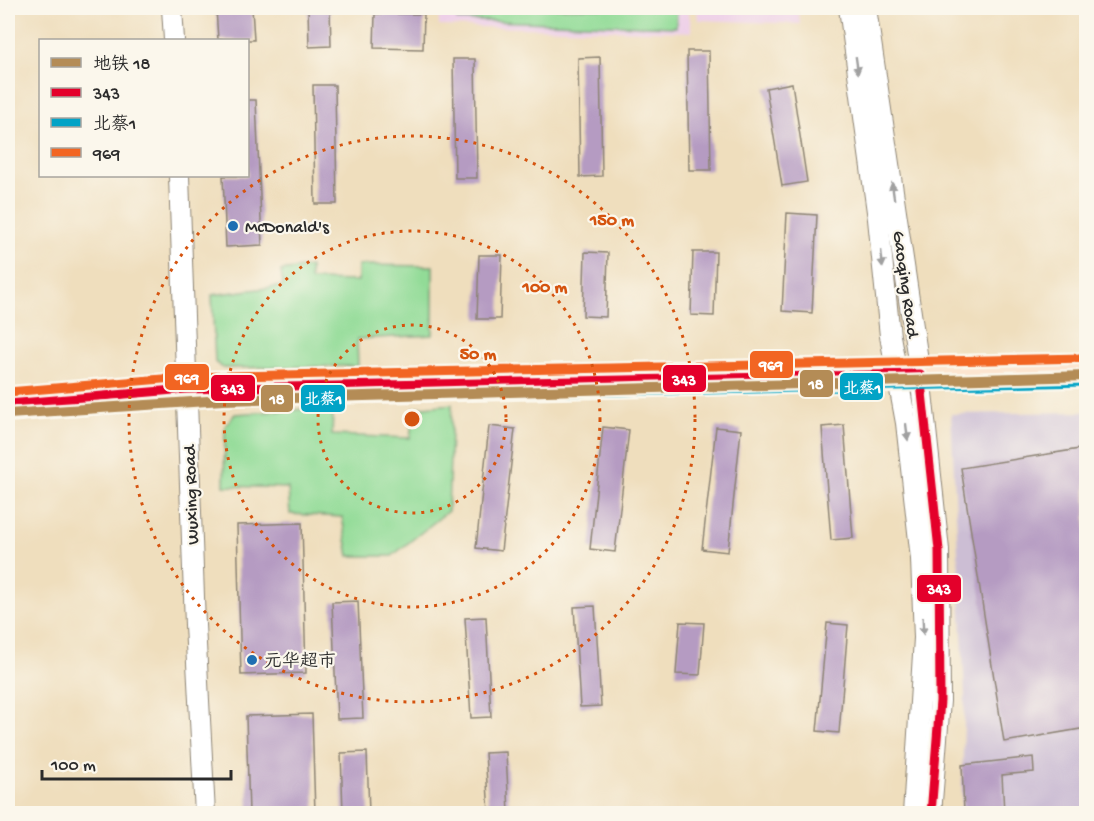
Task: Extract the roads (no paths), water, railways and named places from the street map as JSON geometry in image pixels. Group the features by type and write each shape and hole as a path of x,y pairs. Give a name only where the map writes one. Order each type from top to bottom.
{"main road":[{"path":"8,404 186,389 1086,370"}],"street":[{"path":"172,8 174,39"},
{"name":"Gaoqing Road","path":"849,8 878,219 890,336 906,423 921,559 924,638 913,813"},
{"name":"Gaoqing Road","path":"866,8 920,374 940,561 940,701 931,813"},
{"name":"Wuxing Road","path":"179,177 195,625 205,813"}],"metro line":[{"name":"18","path":"8,414 223,400 1086,376"}],"place":[{"name":"McDonald's","path":"233,226"},
{"name":"元华超市","path":"252,660"}]}
